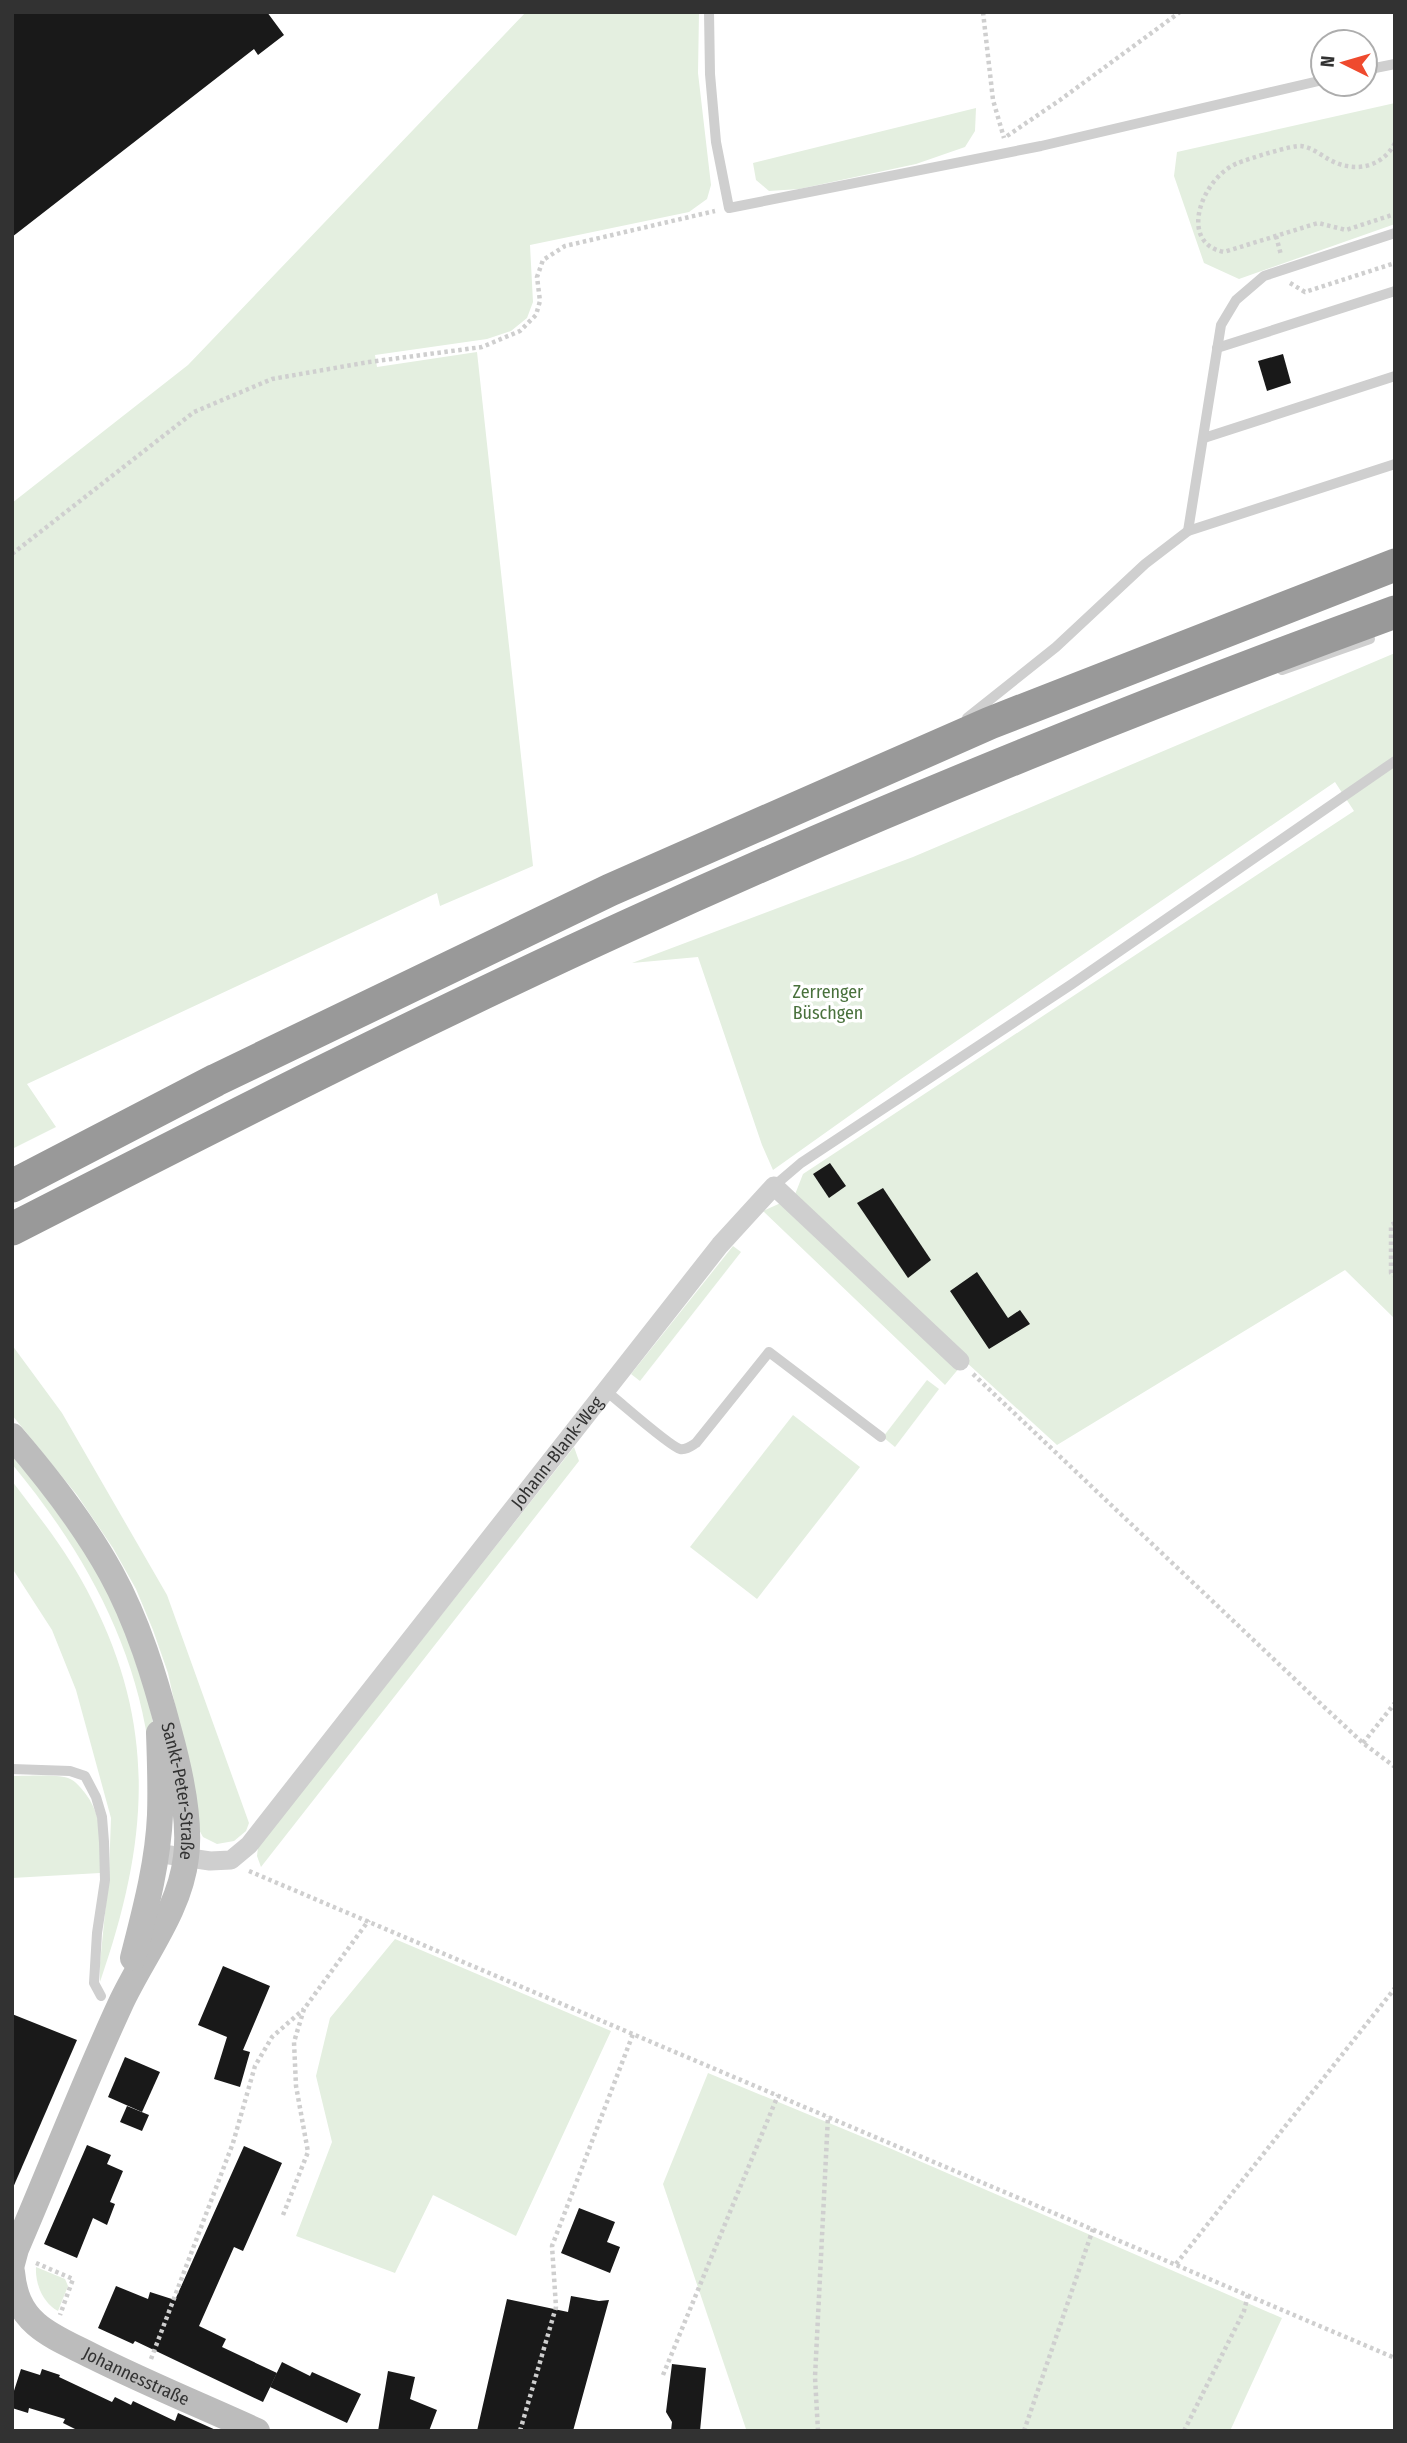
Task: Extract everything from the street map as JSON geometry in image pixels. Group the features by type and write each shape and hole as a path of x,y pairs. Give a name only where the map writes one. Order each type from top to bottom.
{"highway":[{"path":"12,1186 216,1080 610,890 990,723 1395,565"},
{"path":"12,1229 232,1116 626,927 878,815 1175,693 1389,623"}],"street":[{"path":"774,1186 960,1361"},
{"name":"Johann-Blank-Weg","path":"231,1860 249,1845 720,1245 774,1186"},
{"name":"Sankt-Peter-Straße","path":"12,1436 70,1507 112,1574 140,1636 159,1691 177,1760 185,1809 186,1856 176,1898 111,2000"},
{"name":"Sankt-Peter-Straße","path":"19,2266 16,2249 148,1900 160,1815 159,1691"},
{"path":"156,1853 210,1861 231,1860"},
{"path":"18,2312 13,2290 19,2266"},
{"name":"Johannesstraße","path":"18,2312 56,2337 111,2365 257,2431"}],"lane":[{"path":"709,12 710,74 716,142 729,208 1041,146 1309,83"},
{"path":"1188,531 1221,325 1236,300 1264,276 1395,233"},
{"path":"1217,348 1395,291"},
{"path":"1204,438 1395,376"},
{"path":"928,750 1056,647 1145,564 1188,531 1395,464"},
{"path":"1268,673 1295,667 1389,623"},
{"path":"1175,693 1255,676"},
{"path":"774,1186 801,1163 1072,984 1395,761"},
{"path":"606,1391 666,1440 681,1449 688,1448 696,1443 769,1353 881,1437"},
{"path":"12,1769 77,1773 85,1776 96,1797 104,1842 105,1880 97,1933 94,1983 111,2000"}],"path":[{"path":"983,12 993,100 1004,138"},
{"path":"957,162 1004,138 1180,12"},
{"path":"1395,143 1379,162 1363,167 1347,167 1299,146 1236,163 1206,189 1199,205 1199,222 1202,237 1213,250 1224,252 1318,223 1346,230 1395,214"},
{"path":"12,554 194,412 272,379 369,362 482,347 520,331 536,315 540,301 537,277 543,260 565,246 729,208"},
{"path":"1395,1223 1391,1224 1391,1273 1395,1276"},
{"path":"960,1361 1363,1743 1395,1767"},
{"path":"1363,1743 1395,1703"},
{"path":"231,1860 253,1873 1395,2358"},
{"path":"154,2350 233,2143 255,2066 272,2037 304,2009 369,1920"},
{"path":"1176,2264 1395,1987"},
{"path":"283,2215 308,2152 296,2086 294,2042 304,2009"},
{"path":"520,2431 556,2307 552,2246 633,2034"},
{"path":"663,2375 778,2095"},
{"path":"818,2431 815,2377 828,2116"},
{"path":"1024,2431 1093,2229"},
{"path":"19,2266 74,2279 59,2317"},
{"path":"1184,2431 1244,2311 1248,2295"}],"green space":[{"path":"526,12 699,12 698,73 711,185 707,199 689,212 530,245 533,302 527,318 511,331 487,339 375,355 377,367 477,352 533,866 440,906 437,893 27,1084 56,1127 12,1149 12,503 188,365"},
{"path":"1395,103 1395,224 1239,279 1204,263 1174,176 1177,152"},
{"path":"976,108 975,131 965,147 916,164 799,189 769,191 756,180 753,163"},
{"name":"Zerrenger Büschgen","path":"1395,653 1395,1319 1345,1270 1057,1445 965,1361 945,1385 763,1211 794,1197 803,1174 1354,811 1335,782 901,1079 773,1170 698,957 632,963 913,857"},
{"path":"733,1246 741,1252 640,1381 631,1374"},
{"path":"12,1345 62,1413 167,1595 249,1823 246,1831 234,1841 217,1844 203,1837 197,1826 187,1759 168,1673 136,1589 113,1548 77,1495 12,1415"},
{"path":"927,1380 939,1389 895,1447 883,1437"},
{"path":"793,1415 860,1467 757,1599 690,1547"},
{"path":"574,1447 579,1461 261,1867 257,1856 258,1847"},
{"path":"12,1451 89,1557 122,1621 150,1706 154,1730 148,1742 130,1666 100,1594 60,1527 12,1464"},
{"path":"12,1481 45,1524 84,1584 114,1649 128,1696 136,1743 139,1790 136,1836 128,1884 100,1982 111,1818 76,1690 52,1630 12,1568"},
{"path":"12,1776 62,1777 71,1779 80,1786 91,1802 98,1821 101,1841 100,1873 12,1878"},
{"path":"395,1939 611,2031 516,2236 433,2195 395,2273 296,2236 332,2142 316,2076 330,2018"},
{"path":"708,2073 887,2147 1282,2318 1230,2431 746,2429 663,2184"},
{"path":"36,2267 65,2279 68,2286 58,2311 48,2303 41,2292"}],"building":[{"path":"12,12 267,12 284,35 258,55 254,49 12,237"},
{"path":"1283,354 1291,383 1267,391 1258,361"},
{"path":"830,1163 846,1186 829,1198 813,1174"},
{"path":"883,1188 931,1260 908,1278 857,1203"},
{"path":"977,1272 1008,1318 1020,1310 1030,1324 989,1349 950,1291"},
{"path":"223,1966 270,1986 243,2050 250,2052 240,2087 214,2079 227,2037 198,2025"},
{"path":"12,2014 77,2040 12,2190"},
{"path":"125,2057 160,2072 142,2112 108,2097"},
{"path":"127,2106 149,2115 142,2131 120,2122"},
{"path":"87,2145 111,2155 107,2164 123,2171 110,2202 115,2204 107,2225 93,2218 77,2258 44,2244"},
{"path":"244,2146 282,2163 243,2251 234,2247 199,2326 226,2339 222,2347 277,2373 263,2402 135,2341 133,2344 98,2328 116,2286 148,2299 150,2292 175,2300"},
{"path":"579,2208 615,2222 607,2242 620,2247 610,2273 561,2253"},
{"path":"571,2296 609,2300 573,2431 477,2431 507,2299 568,2312"},
{"path":"282,2362 310,2376 312,2372 361,2394 347,2423 270,2387"},
{"path":"672,2364 706,2368 700,2431 671,2431 672,2422 666,2412"},
{"path":"21,2369 40,2375 42,2369 60,2375 59,2377 112,2402 115,2397 131,2405 133,2401 175,2421 178,2413 218,2431 79,2431 63,2423 65,2419 29,2408 28,2413 12,2408 12,2397"},
{"path":"388,2371 415,2377 410,2399 437,2410 429,2431 378,2431"}]}
